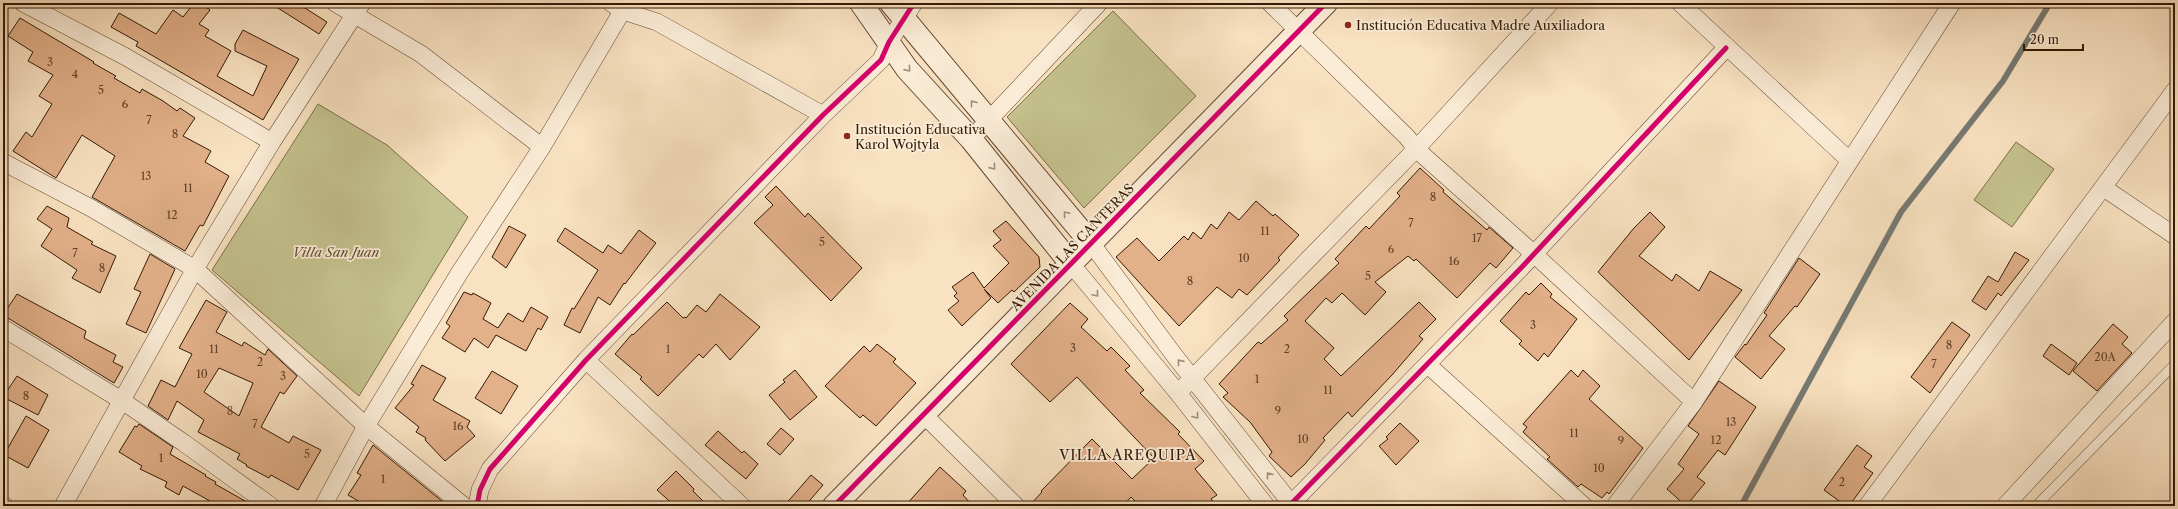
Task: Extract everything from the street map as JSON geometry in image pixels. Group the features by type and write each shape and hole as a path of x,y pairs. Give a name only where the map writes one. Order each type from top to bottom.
{"street":[{"path":"23,3 126,57 272,142"},
{"path":"335,3 359,9 421,54 542,147"},
{"path":"861,3 907,69 971,139 1071,264 1178,393 1266,506"},
{"path":"971,139 1099,3"},
{"path":"1270,3 1407,137 1416,149 1534,254 1694,402"},
{"name":"AVENIDA LAS CANTERAS","path":"834,506 1326,3"},
{"path":"1178,393 1416,149 1550,3"},
{"path":"1680,3 1726,48 1850,161"},
{"path":"1615,506 1694,402 1952,3"},
{"path":"323,506 366,426 460,272 542,147 620,6 657,22 823,115"},
{"path":"477,506 480,490 490,469 586,360 823,115 881,60 903,8"},
{"path":"903,8 988,121 1091,244 1291,505 1534,254 1726,48"},
{"path":"63,506 195,269 272,142 359,9"},
{"path":"1867,506 2104,188 2175,90"},
{"path":"3,162 91,208 195,269 366,426 464,506"},
{"path":"2104,188 2175,236"},
{"path":"2005,506 2175,321"},
{"path":"3,328 121,400 184,443 271,506"},
{"path":"586,360 742,506"},
{"path":"1428,365 1584,506"},
{"path":"924,415 1016,506"}],"lane":[{"path":"2036,506 2175,364"}],"green space":[{"path":"1113,11 1196,96 1084,208 1007,117"},
{"name":"Villa San Juan","path":"318,104 387,145 468,217 359,396 212,270"},
{"path":"2016,142 2054,169 2012,227 1974,200"}],"building":[{"path":"194,3 201,3 210,10 199,24 209,30 205,36 231,51 217,76 253,96 267,66 235,51 235,44 243,30 299,59 263,120 136,46 138,42 111,27 119,13 156,34 173,10 183,17"},
{"path":"270,3 297,3 327,22 319,34"},
{"path":"20,18 94,62 93,63 116,76 114,78 140,93 142,89 177,111 180,108 195,118 183,136 211,151 205,162 229,176 203,226 200,225 185,251 92,197 115,156 82,135 56,178 13,151 26,132 32,137 52,104 39,96 53,75 28,61 33,52 8,36"},
{"path":"1420,168 1444,190 1443,192 1487,230 1489,227 1513,248 1496,268 1490,263 1457,298 1416,259 1414,261 1408,256 1375,282 1386,292 1365,315 1342,293 1332,303 1326,298 1305,321 1334,348 1324,359 1341,376 1419,302 1436,319 1419,336 1423,339 1392,375 1352,417 1348,412 1323,438 1325,440 1305,464 1291,477 1269,456 1272,452 1250,422 1223,397 1228,393 1219,384 1257,343 1259,342 1261,344 1288,320 1284,316 1339,263 1335,259 1366,226 1369,229 1400,196 1397,193"},
{"path":"776,186 805,217 808,213 862,268 831,301 754,223 773,205 765,197"},
{"path":"1256,201 1273,216 1275,214 1299,235 1278,258 1280,260 1247,295 1239,289 1232,298 1217,287 1179,326 1116,257 1137,238 1159,261 1184,236 1188,240 1193,232 1201,239 1211,224 1217,229 1229,212 1239,220"},
{"path":"47,206 69,218 67,227 93,242 91,244 116,256 100,293 72,278 77,270 41,246 52,229 37,219"},
{"path":"1650,212 1665,227 1639,256 1672,281 1676,274 1699,291 1710,271 1742,290 1689,360 1598,272 1634,228"},
{"path":"1006,221 1039,257 1040,267 1014,292 1012,290 998,303 984,289 991,298 962,326 948,310 959,301 954,296 957,293 952,287 973,272 984,288 1009,263 993,246 1001,240 993,231"},
{"path":"509,226 526,235 506,268 492,257"},
{"path":"565,228 603,253 608,245 621,254 639,230 656,243 625,284 624,283 610,305 598,297 580,333 564,325 572,308 574,309 598,270 557,241"},
{"path":"2015,252 2029,260 2001,296 1998,293 1986,310 1972,301 1988,276 1998,282"},
{"path":"150,254 175,269 146,333 126,324 141,292 134,289"},
{"path":"1799,258 1820,274 1797,307 1795,306 1769,336 1785,349 1761,379 1735,357 1745,344 1746,345 1767,315 1764,313"},
{"path":"1541,283 1552,294 1550,297 1577,319 1548,357 1544,353 1538,361 1519,344 1522,341 1500,321 1526,292 1529,295"},
{"path":"464,292 472,295 473,293 491,303 483,319 498,328 508,313 523,322 531,307 548,317 541,330 538,328 526,351 496,335 488,348 474,338 465,352 442,338 450,326 446,323"},
{"path":"17,294 86,331 84,338 116,355 113,362 123,367 114,383 3,315"},
{"path":"720,294 760,327 730,360 716,344 703,358 699,354 658,396 640,379 642,377 615,354 632,334 633,335 667,302 683,318 686,318 697,305 706,312"},
{"path":"206,300 227,312 216,332 242,346 244,342 265,355 268,349 297,376 284,394 280,392 261,427 289,443 293,436 321,450 298,490 271,475 269,478 246,466 247,465 237,459 240,454 198,432 204,420 177,401 168,420 148,406 161,380 175,387 192,354 179,348","holes":["219,368 253,383 239,416 204,392"]},
{"path":"1070,303 1088,319 1081,327 1107,351 1111,347 1130,366 1125,370 1144,390 1140,393 1180,432 1178,434 1204,461 1195,469 1217,495 1211,499 1217,506 1140,506 1131,497 1123,506 1029,506 1042,492 1041,491 1092,439 1132,479 1154,458 1077,377 1050,402 1011,364"},
{"path":"1952,322 1970,335 1930,393 1911,377"},
{"path":"2113,324 2128,337 2122,344 2132,353 2097,391 2073,371"},
{"path":"877,344 896,359 893,362 916,383 876,426 863,415 860,418 825,386 864,346 870,352"},
{"path":"2051,344 2077,363 2069,375 2043,356"},
{"path":"422,365 446,378 433,400 470,421 467,427 475,436 445,461 425,440 426,438 416,432 419,427 395,408 414,385 411,384"},
{"path":"795,370 817,397 790,420 769,395 785,382 783,380"},
{"path":"1571,370 1578,377 1583,370 1600,386 1589,399 1643,448 1609,494 1607,492 1602,498 1581,484 1578,487 1547,459 1550,457 1523,432 1527,427 1523,424"},
{"path":"492,371 518,386 501,414 475,398"},
{"path":"17,376 48,395 38,415 3,397"},
{"path":"1719,381 1756,407 1725,455 1718,450 1697,477 1705,483 1686,506 1667,489 1684,469 1678,464 1699,434 1688,426"},
{"path":"26,416 49,430 28,468 4,455"},
{"path":"1400,423 1419,441 1396,465 1379,446 1388,439 1386,437"},
{"path":"139,424 173,447 170,454 206,475 205,476 216,482 215,484 254,506 208,506 210,501 183,486 179,495 165,487 167,482 140,469 142,466 119,452 135,426 137,427"},
{"path":"781,428 794,439 780,455 767,444"},
{"path":"718,431 742,453 744,451 758,464 746,479 705,445"},
{"path":"373,445 448,506 367,506 348,495 361,475 357,473"},
{"path":"1857,445 1872,456 1864,467 1873,473 1849,506 1846,506 1824,490"},
{"path":"940,467 966,491 963,495 973,506 905,506"},
{"path":"676,471 708,506 675,506 657,490"},
{"path":"811,475 823,485 805,506 784,506"}],"waterway":[{"path":"1741,506 1901,212 2003,81 2050,3"}],"cycle path":[{"path":"477,506 480,490 490,469 586,360 823,115 881,60 889,42 914,3"},
{"path":"834,506 1326,3"},
{"path":"1289,506 1520,269 1726,48"}],"place":[{"name":"Institución Educativa Madre Auxiliadora","path":"1348,25"},
{"name":"Institución Educativa Karol Wojtyla","path":"847,136"}],"district":[{"name":"VILLA AREQUIPA","path":"1128,455"}]}
